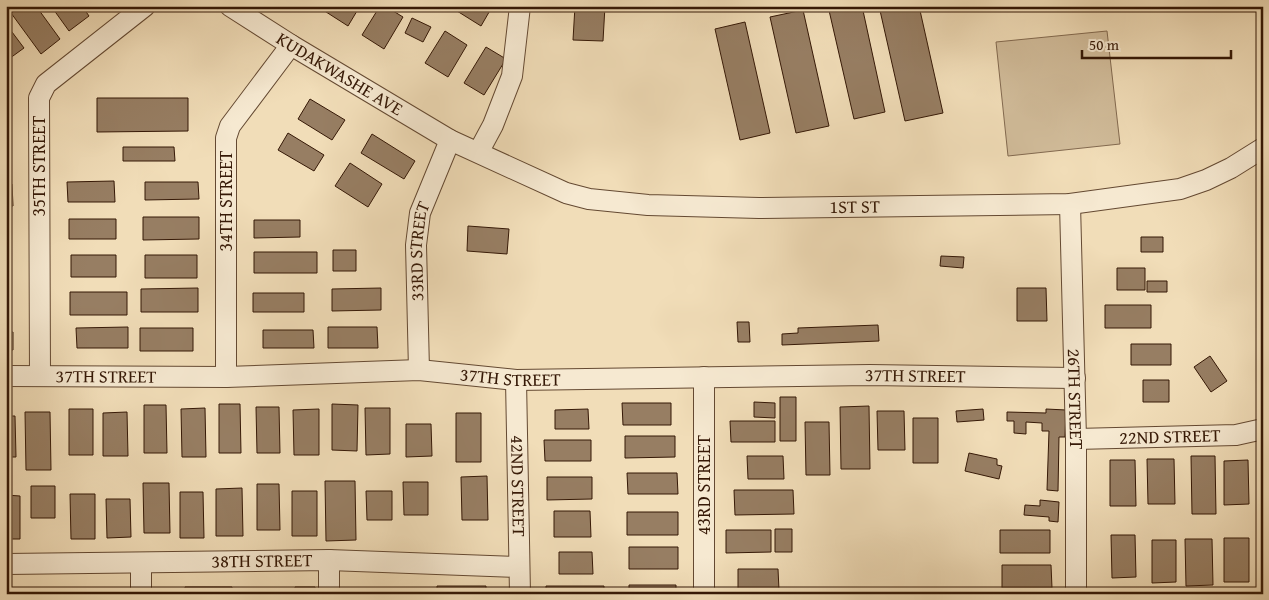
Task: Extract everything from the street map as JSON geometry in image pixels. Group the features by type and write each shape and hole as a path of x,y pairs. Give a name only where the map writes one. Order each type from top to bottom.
{"street":[{"name":"35TH STREET","path":"40,376 39,98 46,84 145,6"},
{"name":"KUDAKWASHE AVE","path":"230,6 291,45 450,140"},
{"path":"479,151 493,125 512,76 520,6"},
{"name":"34TH STREET","path":"226,377 226,138 230,126 291,45"},
{"name":"1ST ST","path":"450,140 479,151 566,193 589,198 648,205 759,208 1070,204 1180,189 1232,168 1263,148"},
{"name":"33RD STREET","path":"419,370 416,245 418,226 420,213 450,140"},
{"name":"26TH STREET","path":"1070,204 1076,439 1076,594"},
{"name":"37TH STREET","path":"6,376 226,377 419,370 516,380 870,375 1075,378"},
{"name":"43RD STREET","path":"704,377 704,594"},
{"name":"42ND STREET","path":"516,380 520,594"},
{"name":"22ND STREET","path":"1076,439 1236,435 1263,429"},
{"path":"329,560 329,594"},
{"name":"38TH STREET","path":"6,564 329,560 518,567"},
{"path":"141,563 141,594"}],"shaded area":[{"path":"1107,31 1120,144 1008,156 996,42"}],"building":[{"path":"20,6 36,6 60,39 41,54 11,13"},
{"path":"51,6 82,6 89,16 69,31"},
{"path":"325,6 360,6 348,26 323,10"},
{"path":"380,6 385,6 403,17 384,49 362,35"},
{"path":"449,6 492,6 492,7 481,26"},
{"path":"575,6 605,6 603,41 573,40"},
{"path":"828,6 862,6 885,112 854,119"},
{"path":"879,6 919,6 943,113 905,121"},
{"path":"803,10 829,126 796,133 770,17"},
{"path":"412,18 431,27 423,42 405,33"},
{"path":"745,22 770,133 740,140 715,29"},
{"path":"6,24 24,48 6,61"},
{"path":"445,31 467,45 448,77 425,63"},
{"path":"486,47 506,59 484,95 464,83"},
{"path":"97,98 188,98 188,131 97,132"},
{"path":"310,99 345,120 332,140 298,119"},
{"path":"288,133 324,155 314,171 278,150"},
{"path":"372,134 415,161 404,179 361,153"},
{"path":"10,145 11,168 6,168 6,146"},
{"path":"123,147 174,147 175,161 123,161"},
{"path":"350,163 382,184 368,207 335,186"},
{"path":"114,181 115,202 68,202 67,182"},
{"path":"145,182 198,182 199,199 145,200"},
{"path":"6,184 12,184 13,206 6,206"},
{"path":"143,217 199,217 199,239 143,240"},
{"path":"69,219 116,219 116,239 69,239"},
{"path":"254,220 300,220 300,237 254,238"},
{"path":"6,221 10,221 10,243 6,243"},
{"path":"468,226 509,229 507,254 467,251"},
{"path":"1141,237 1163,237 1163,252 1141,252"},
{"path":"333,250 356,250 356,271 333,271"},
{"path":"254,252 317,252 317,273 254,273"},
{"path":"71,255 116,255 116,277 71,277"},
{"path":"145,255 197,255 197,278 145,278"},
{"path":"941,256 964,257 963,268 940,266"},
{"path":"6,259 9,259 9,284 6,284"},
{"path":"1117,268 1145,268 1145,290 1117,290"},
{"path":"1147,281 1167,281 1167,292 1147,292"},
{"path":"198,288 198,312 141,312 141,289"},
{"path":"381,288 381,310 332,311 332,289"},
{"path":"1017,288 1046,288 1047,321 1017,321"},
{"path":"70,292 127,292 127,315 70,315"},
{"path":"253,293 304,293 304,312 253,312"},
{"path":"6,300 9,300 9,318 6,318"},
{"path":"1105,305 1151,305 1151,328 1105,328"},
{"path":"737,322 749,322 750,342 738,342"},
{"path":"878,325 879,341 782,345 782,334 798,333 798,328"},
{"path":"128,327 128,348 77,348 76,328"},
{"path":"328,327 377,327 378,348 328,348"},
{"path":"140,328 193,328 193,351 140,351"},
{"path":"263,330 313,330 314,348 263,348"},
{"path":"6,332 13,332 13,350 6,350"},
{"path":"1131,344 1171,344 1171,365 1131,365"},
{"path":"1210,356 1227,381 1211,392 1194,367"},
{"path":"1143,380 1169,380 1169,402 1143,402"},
{"path":"780,397 796,397 796,441 780,441"},
{"path":"754,402 775,403 775,418 754,417"},
{"path":"622,403 671,403 671,425 623,425"},
{"path":"219,404 240,404 241,453 219,453"},
{"path":"332,404 358,405 357,451 332,450"},
{"path":"144,405 166,405 167,453 144,453"},
{"path":"869,406 870,469 841,469 840,407"},
{"path":"256,407 279,407 280,453 257,453"},
{"path":"205,408 206,457 182,457 181,409"},
{"path":"365,408 390,408 390,454 366,455"},
{"path":"69,409 93,409 93,455 69,455"},
{"path":"319,409 319,455 294,455 293,410"},
{"path":"588,409 589,429 555,429 555,410"},
{"path":"983,409 984,420 957,422 956,411"},
{"path":"1046,409 1066,410 1065,437 1059,437 1058,491 1047,490 1049,431 1042,431 1042,423 1026,422 1026,434 1014,433 1014,421 1007,421 1007,412 1046,413"},
{"path":"877,411 904,411 905,450 878,450"},
{"path":"25,412 50,412 51,470 26,470"},
{"path":"127,412 128,456 103,456 103,413"},
{"path":"456,413 481,413 481,462 456,462"},
{"path":"6,416 15,416 16,457 6,457"},
{"path":"913,418 938,418 938,463 913,463"},
{"path":"730,421 775,421 775,442 731,442"},
{"path":"805,422 829,422 830,475 806,475"},
{"path":"406,424 431,424 432,456 406,457"},
{"path":"625,436 675,436 675,457 625,458"},
{"path":"544,440 591,440 591,461 545,461"},
{"path":"969,453 997,459 997,465 1002,466 999,479 965,471"},
{"path":"747,456 783,456 784,479 748,479"},
{"path":"1191,456 1215,456 1216,514 1192,514"},
{"path":"1147,459 1174,459 1175,504 1148,504"},
{"path":"1110,460 1135,460 1136,506 1110,506"},
{"path":"1248,460 1249,504 1224,505 1224,461"},
{"path":"627,473 677,473 678,494 628,494"},
{"path":"487,476 488,520 462,520 461,477"},
{"path":"547,477 592,477 592,499 547,500"},
{"path":"325,481 355,481 356,540 326,541"},
{"path":"403,482 428,482 428,515 404,515"},
{"path":"143,483 169,483 170,533 144,533"},
{"path":"257,484 279,484 280,530 257,530"},
{"path":"31,486 55,486 55,518 31,518"},
{"path":"242,488 243,536 216,536 216,489"},
{"path":"734,490 793,490 794,514 735,515"},
{"path":"292,491 317,491 317,536 292,536"},
{"path":"366,491 392,491 392,520 367,520"},
{"path":"180,492 203,492 204,538 180,538"},
{"path":"70,494 95,494 95,539 71,539"},
{"path":"6,495 20,496 20,539 6,539"},
{"path":"106,499 130,499 131,537 107,538"},
{"path":"1040,500 1059,502 1058,522 1049,521 1049,517 1024,515 1025,505 1040,506"},
{"path":"554,511 590,511 591,537 554,537"},
{"path":"627,512 678,512 678,535 627,535"},
{"path":"775,529 792,529 792,552 775,552"},
{"path":"726,530 771,530 771,552 726,553"},
{"path":"1000,530 1050,530 1050,553 1000,553"},
{"path":"1111,535 1135,535 1136,577 1112,578"},
{"path":"1224,538 1249,538 1249,582 1224,582"},
{"path":"1185,539 1212,539 1213,585 1186,586"},
{"path":"1152,540 1176,540 1176,582 1152,583"},
{"path":"629,547 678,547 678,569 629,569"},
{"path":"559,552 592,552 593,574 559,574"},
{"path":"1002,565 1051,565 1052,588 1002,588"},
{"path":"738,569 778,569 779,590 738,590"},
{"path":"629,585 676,585 676,594 629,594"},
{"path":"437,586 486,586 486,594 437,594"},
{"path":"546,586 604,586 604,594 546,594"},
{"path":"185,587 232,587 232,594 185,594"},
{"path":"295,587 315,587 315,594 295,594"},
{"path":"369,590 418,590 418,594 369,594"}]}
